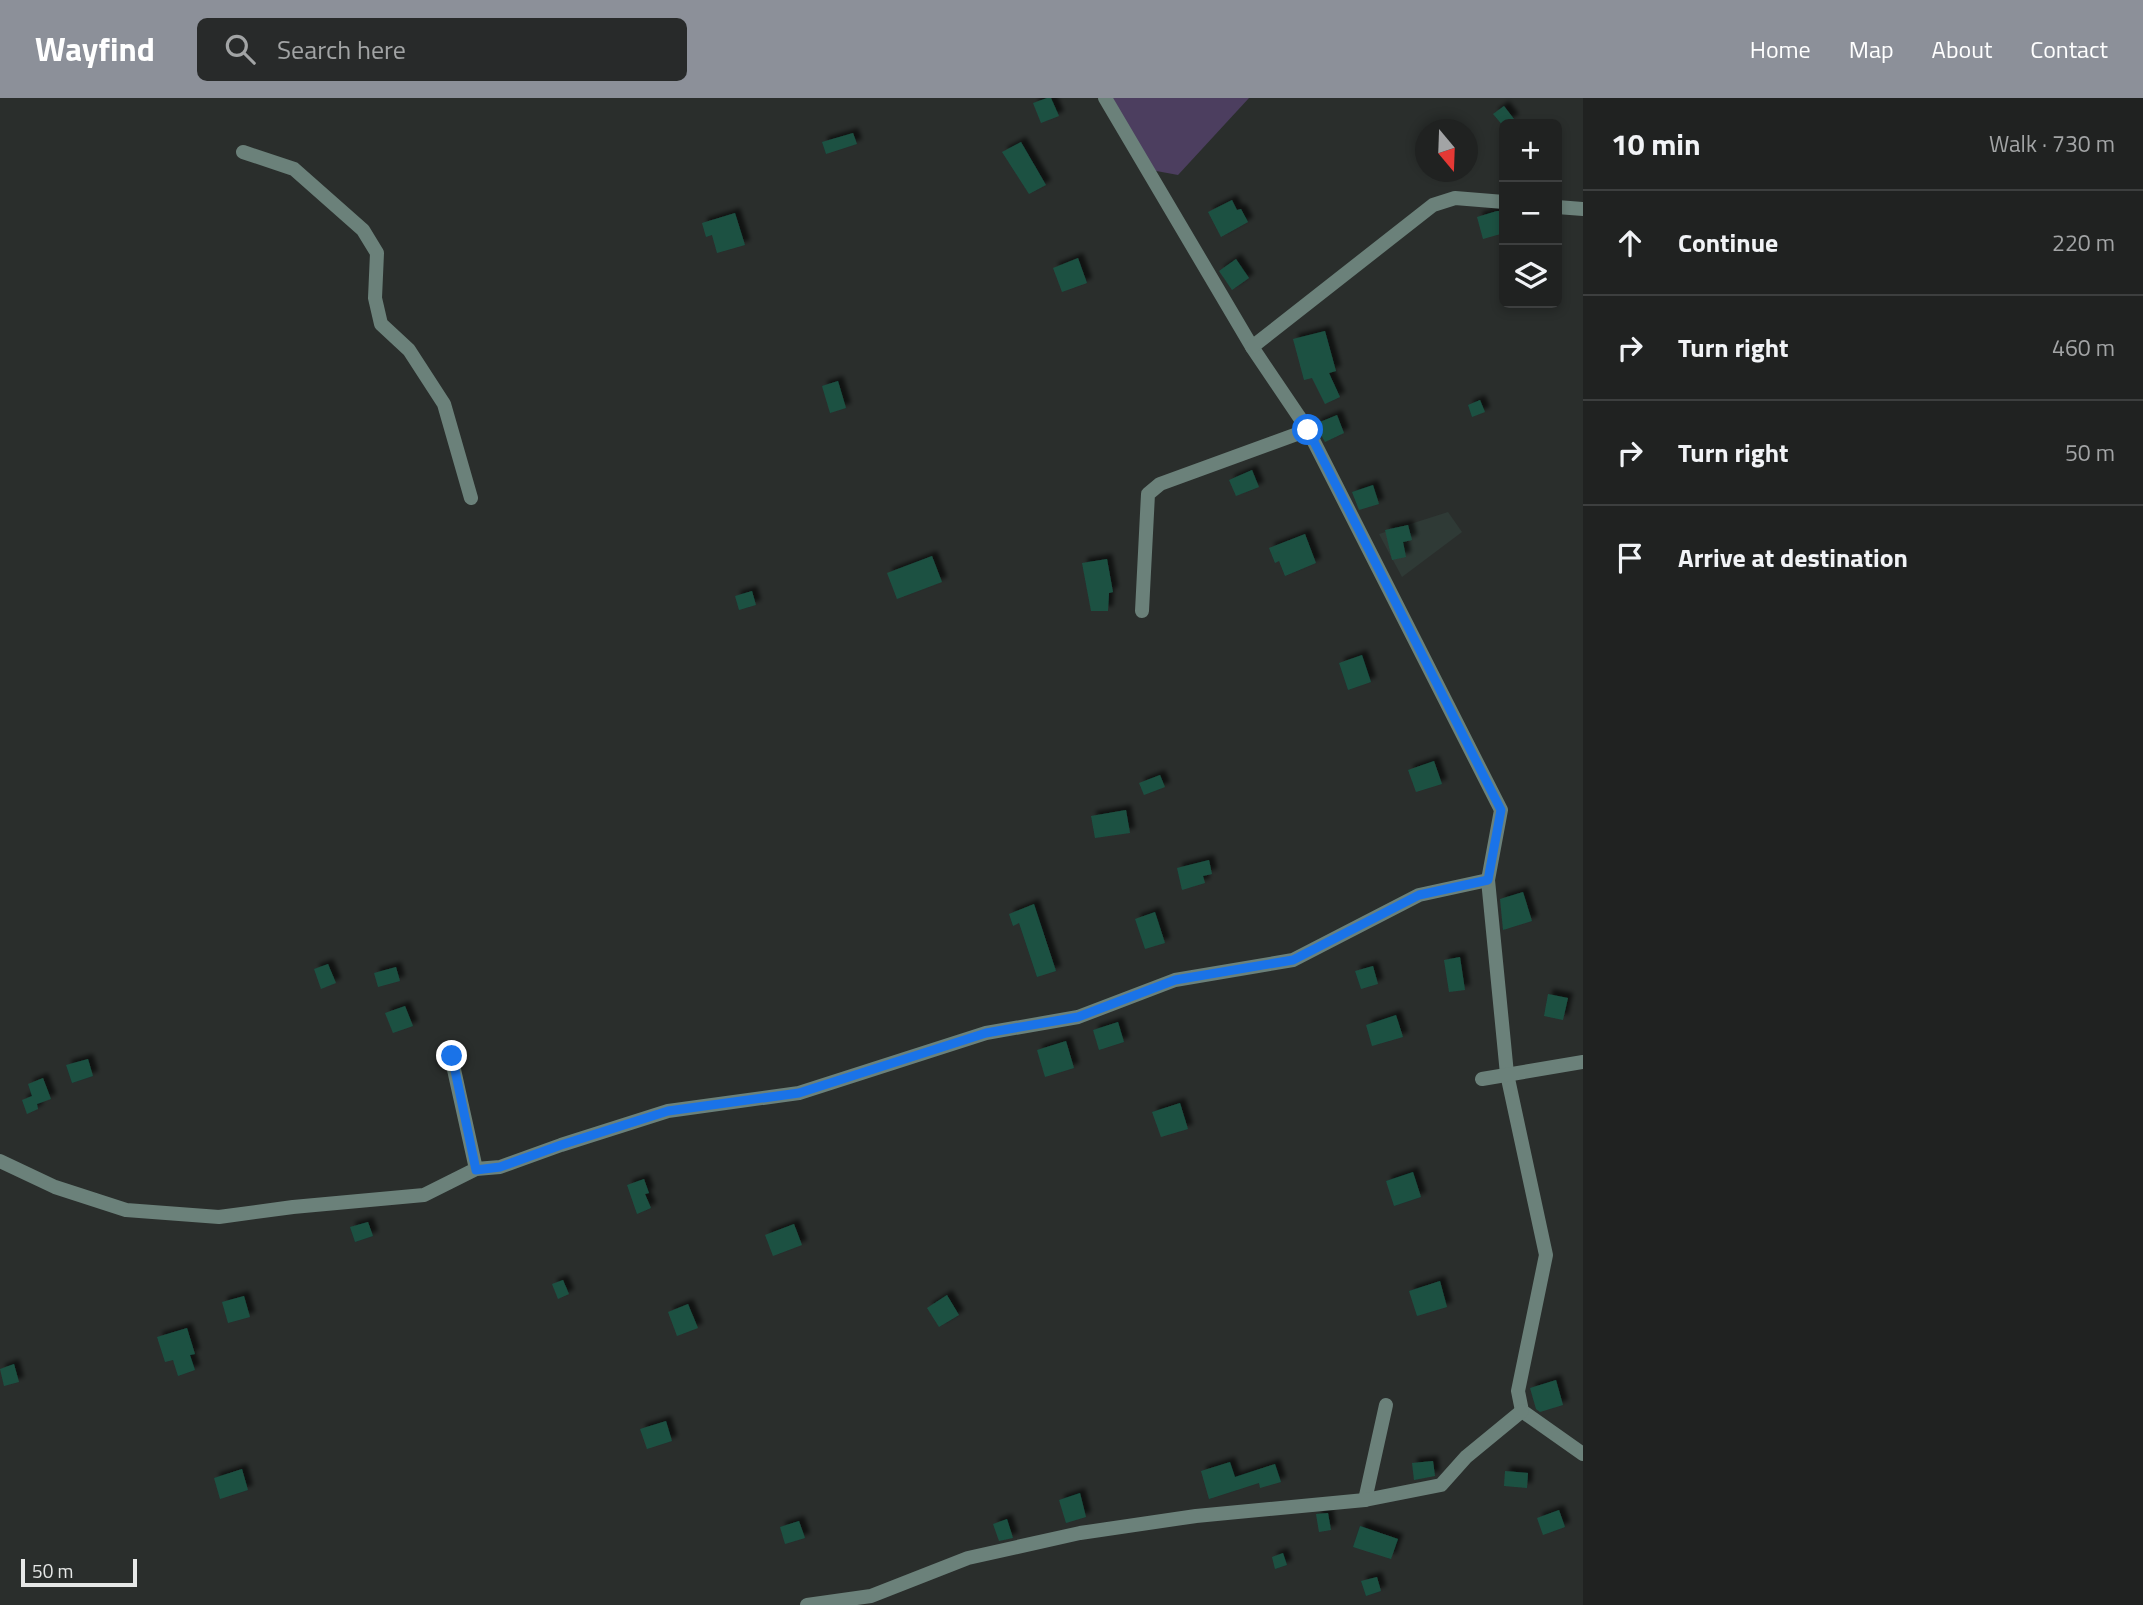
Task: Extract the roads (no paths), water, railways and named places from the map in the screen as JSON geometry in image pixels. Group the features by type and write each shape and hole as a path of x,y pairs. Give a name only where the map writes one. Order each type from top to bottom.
{"street":[{"path":"1105,98 1252,347 1308,430 1501,810 1488,880 1507,1074 1546,1255 1518,1391 1522,1411 1583,1454"},
{"path":"243,152 294,169 363,230 377,253 375,298 381,324 409,350 444,404 471,498"},
{"path":"1252,347 1433,205 1455,198 1499,202"},
{"path":"1562,207 1583,209"},
{"path":"1142,611 1148,494 1160,484 1308,430"},
{"path":"0,1161 55,1187 126,1210 219,1217 424,1195 476,1170 500,1167 668,1111 799,1093 986,1033 1078,1017 1175,980 1293,960 1419,895 1488,880"},
{"path":"452,1056 476,1170"},
{"path":"1482,1079 1583,1062"},
{"path":"1365,1500 1386,1405"},
{"path":"807,1605 871,1597 968,1558 1080,1533 1196,1516 1365,1500 1441,1485 1466,1457 1522,1411"}]}
